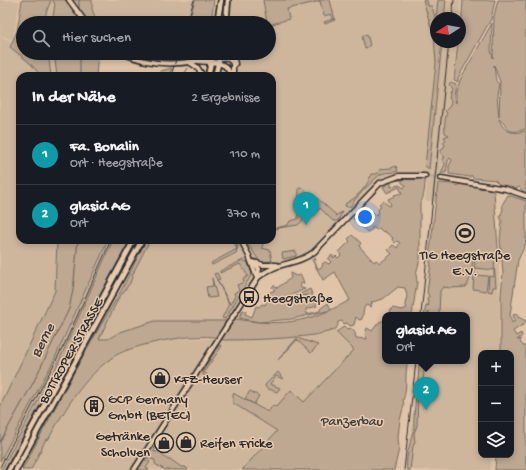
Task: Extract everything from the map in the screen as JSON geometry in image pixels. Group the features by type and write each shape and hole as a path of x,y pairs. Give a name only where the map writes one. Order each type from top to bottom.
{"main road":[{"path":"219,16 221,0"},
{"path":"227,16 228,0"},
{"path":"209,72 212,60"},
{"path":"216,72 219,60"},
{"name":"BOTTROPER STRASSE","path":"9,470 132,244"},
{"name":"BOTTROPER STRASSE","path":"16,470 140,244"}],"street":[{"path":"69,0 80,16"},
{"path":"143,60 152,63 201,60"},
{"path":"214,60 228,68 229,72"},
{"path":"231,60 233,70"},
{"path":"233,70 234,60"},
{"path":"188,62 197,67 200,72"},
{"path":"257,278 269,269 303,259 315,251 380,182 399,176 425,176"},
{"path":"441,178 506,189 526,196"},
{"path":"243,244 257,278"},
{"path":"134,470 257,278 259,269 249,256"},
{"path":"254,262 261,265 279,265"}],"shaded area":[{"path":"0,0 20,1 12,40 0,35"},
{"path":"51,0 55,4 53,16 46,16"},
{"path":"92,0 195,0 190,16 94,16 92,9"},
{"path":"228,0 461,0 460,12 430,12 430,48 456,48 437,201 425,201 428,176 406,175 381,183 313,253 262,274 228,321 155,321 120,332 108,339 99,339 145,244 276,244 276,72 210,72 212,60 276,60 276,16 225,16","holes":["243,260 252,271 251,276 225,319 223,318 231,301 248,276 240,264 220,273"]},
{"path":"0,36 11,41 9,46 16,52 16,60 26,60 38,72 16,72 16,244 57,244 55,291 0,407"},
{"path":"49,60 55,60 56,72 50,72"},
{"path":"106,244 111,244 58,363 0,470 0,461 54,360"},
{"path":"429,259 499,262 500,350 478,350 478,458 492,458 490,470 407,470 419,364 470,364 470,312 424,312"},
{"path":"333,329 354,350 304,403 275,407 268,412 234,393 277,431 242,470 31,470 46,439 48,440 72,397 96,371 114,356 144,344 172,339 296,337 319,334"}],"green space":[{"path":"22,0 51,0 46,16 19,16"},
{"path":"52,0 67,0 77,16 53,16 55,4"},
{"path":"69,0 92,0 92,9 94,16 82,16"},
{"path":"195,0 214,0 212,16 190,16"},
{"path":"263,0 330,0 335,20 325,24 324,22 333,19 331,14 324,16 320,1 287,9 289,19 276,23 276,16 266,16"},
{"path":"423,0 427,0 428,6 432,6 434,12 430,12 430,24"},
{"path":"438,0 446,0 445,12 437,12"},
{"path":"463,0 495,0 491,19 458,78 458,82 454,80 457,48 466,48 466,12 462,12"},
{"path":"498,0 526,0 526,129 510,131 517,132 526,131 526,194 519,187 514,190 501,186 495,180 473,178 471,175 470,177 449,174 449,166 452,160 450,158 446,173 441,173 445,164 442,159 445,157 441,154 441,151 445,145 443,142 446,140 444,137 449,135 445,133 445,119 447,113 445,111 450,106 451,101 449,98 449,92 451,92 452,89 449,84 451,82 456,84 454,97 456,103 456,92 461,78 492,23 491,50 493,58 494,16","holes":["494,65 500,82 499,117 497,95 499,84 496,81","499,119 510,131 506,130 501,124"]},
{"path":"16,33 16,52 10,47"},
{"path":"367,34 370,45 365,49 362,36"},
{"path":"435,48 441,48 429,169 425,166 436,63"},
{"path":"26,60 49,60 50,72 38,72"},
{"path":"55,60 97,60 96,72 56,72"},
{"path":"172,68 170,72 160,71"},
{"path":"396,166 398,171 381,174 360,194 351,206 345,206 346,203 362,191 368,183 371,174 377,174 380,169"},
{"path":"421,178 425,180 423,196 420,204 420,259 416,274 417,282 412,312 390,312 392,308 402,310 407,308 405,304 407,296 405,288 398,287 383,299 372,302 371,307 366,305 362,319 359,320 356,317 354,325 350,326 347,323 344,324 342,321 338,322 338,326 331,331 319,334 249,340 222,340 213,337 189,337 160,341 139,346 120,353 102,365 84,384 68,406 48,440 46,439 31,470 22,470 80,361 122,289 144,244 148,244 135,269 130,283 118,299 99,339 108,339 120,332 155,321 228,321 231,318 278,323 306,319 335,308 350,300 335,272 323,280 312,260 315,258 318,269 323,266 322,264 325,262 329,264 331,262 328,259 332,255 334,258 336,256 338,258 341,255 339,252 350,241 348,239 352,235 361,243 359,246 374,262 376,260 380,263 392,254 388,250 393,245 397,248 400,243 397,241 395,243 392,240 393,238 379,228 377,230 372,227 372,229 367,232 353,219 355,216 357,218 356,220 363,226 371,217 368,215 372,211 376,215 379,212 378,210 381,206 379,204 383,201 389,206 391,205 388,199 395,196 394,195 402,193 399,187 387,193 383,187 391,182 391,187 399,185 404,188 406,185 402,183 402,180 393,181 400,179"},
{"name":"TIG Heegstraße E.V.","path":"463,182 469,183 470,186 473,184 478,185 479,188 490,189 494,192 499,262 494,262 496,287 493,287 492,292 488,291 489,276 494,277 494,270 475,268 474,275 475,261 473,261 470,279 466,287 443,287 440,291 439,312 425,312 426,305 429,306 427,299 429,296 427,292 431,264 429,259 438,183 453,184 457,186"},
{"path":"299,188 303,188 314,199 317,198 336,215 335,216 342,212 338,221 333,221 320,208 314,215 312,214 314,210 298,225 276,228 288,225 290,221 298,219"},
{"path":"508,195 526,201 526,243 518,260 510,315 512,323 515,320 513,315 517,313 518,317 526,321 526,323 513,331 516,336 521,333 522,336 517,340 521,339 520,342 523,346 526,346 526,470 495,470 496,458 514,458 514,350 501,350 501,295 503,273 500,239 502,221 500,217 503,209 502,205"},
{"path":"57,244 106,244 54,360 0,461 0,407 55,291"},
{"path":"111,244 128,244 5,470 1,470 58,363"},
{"path":"135,244 111,293 13,470 11,470"},
{"path":"235,244 238,246 236,253 212,265 211,263 237,249"},
{"path":"248,244 263,244 262,248 270,250 272,261 260,262"},
{"path":"296,251 296,256 283,259 282,253"},
{"path":"243,260 248,263 252,274 225,319 222,318 229,304 217,280 230,304 235,296 234,293 239,290 237,285 244,282 243,279 248,276 240,264 220,273 220,271"},
{"path":"217,273 220,279 217,280 214,274"},
{"path":"290,273 296,276 301,275 304,283 300,284 301,288 305,289 289,296 291,302 309,295 296,296 310,289 317,306 306,309 307,314 320,311 320,309 328,303 331,310 292,319 259,322 239,318 243,310 246,311 245,314 252,317 256,306 259,307 262,304 265,305 268,298 264,295 275,290 272,287 274,285 277,288 291,278"},
{"path":"474,275 488,276 486,291 473,289"},
{"path":"212,278 217,297 208,298 206,287 213,286"},
{"name":"Panzerbau","path":"382,321 382,364 407,364 403,400 404,405 398,437 399,449 394,470 242,470 277,431 233,403 233,393 268,412 273,405 276,407 291,390 304,402 354,350 336,332 345,327 347,330 352,329 356,338 367,339 365,334 367,328 372,331 379,322"},
{"path":"297,338 318,345 311,353 297,340 278,360"},
{"path":"219,345 222,346 204,372 208,375 206,377 203,375 203,371"},
{"path":"419,364 425,364 423,382 418,389 417,426 414,433 415,442 413,446 410,470 407,470 408,452 414,429 414,412"},
{"path":"278,372 283,379 276,376 270,384 280,388 277,392 266,388 265,385"},
{"path":"250,391 259,396 254,404 245,399"},
{"path":"152,446 155,449 154,452 160,452 165,458 170,459 181,467 186,467 188,470 165,470 155,464 155,460 146,458 146,453"},
{"path":"144,459 150,462 146,468 149,470 136,470"}],"waterway":[{"name":"Berne","path":"79,0 79,11"},
{"name":"Berne","path":"80,60 80,72"},
{"path":"186,72 188,68"},
{"name":"Berne","path":"0,442 33,383 69,309 73,290 78,244"}],"tunnel":[{"path":"425,176 441,178"}],"railway":[{"path":"189,16 194,0"},
{"path":"453,12 454,0"},
{"path":"421,312 448,48"},
{"path":"172,72 176,60"},
{"path":"0,467 65,343 109,244"},
{"path":"404,470 416,364"}],"place":[{"name":"Fa. Bonalin","path":"306,225"},
{"name":"TIG Heegstraße E.V.","path":"465,233"},
{"name":"Heegstraße","path":"249,297"},
{"name":"KFZ-Heuser","path":"160,378"},
{"name":"GCP Germany GmbH (BETEC)","path":"94,406"},
{"name":"glasid AG","path":"426,410"},
{"name":"Reifen Fricke","path":"186,442"},
{"name":"Getränke Scholven","path":"164,443"}]}
